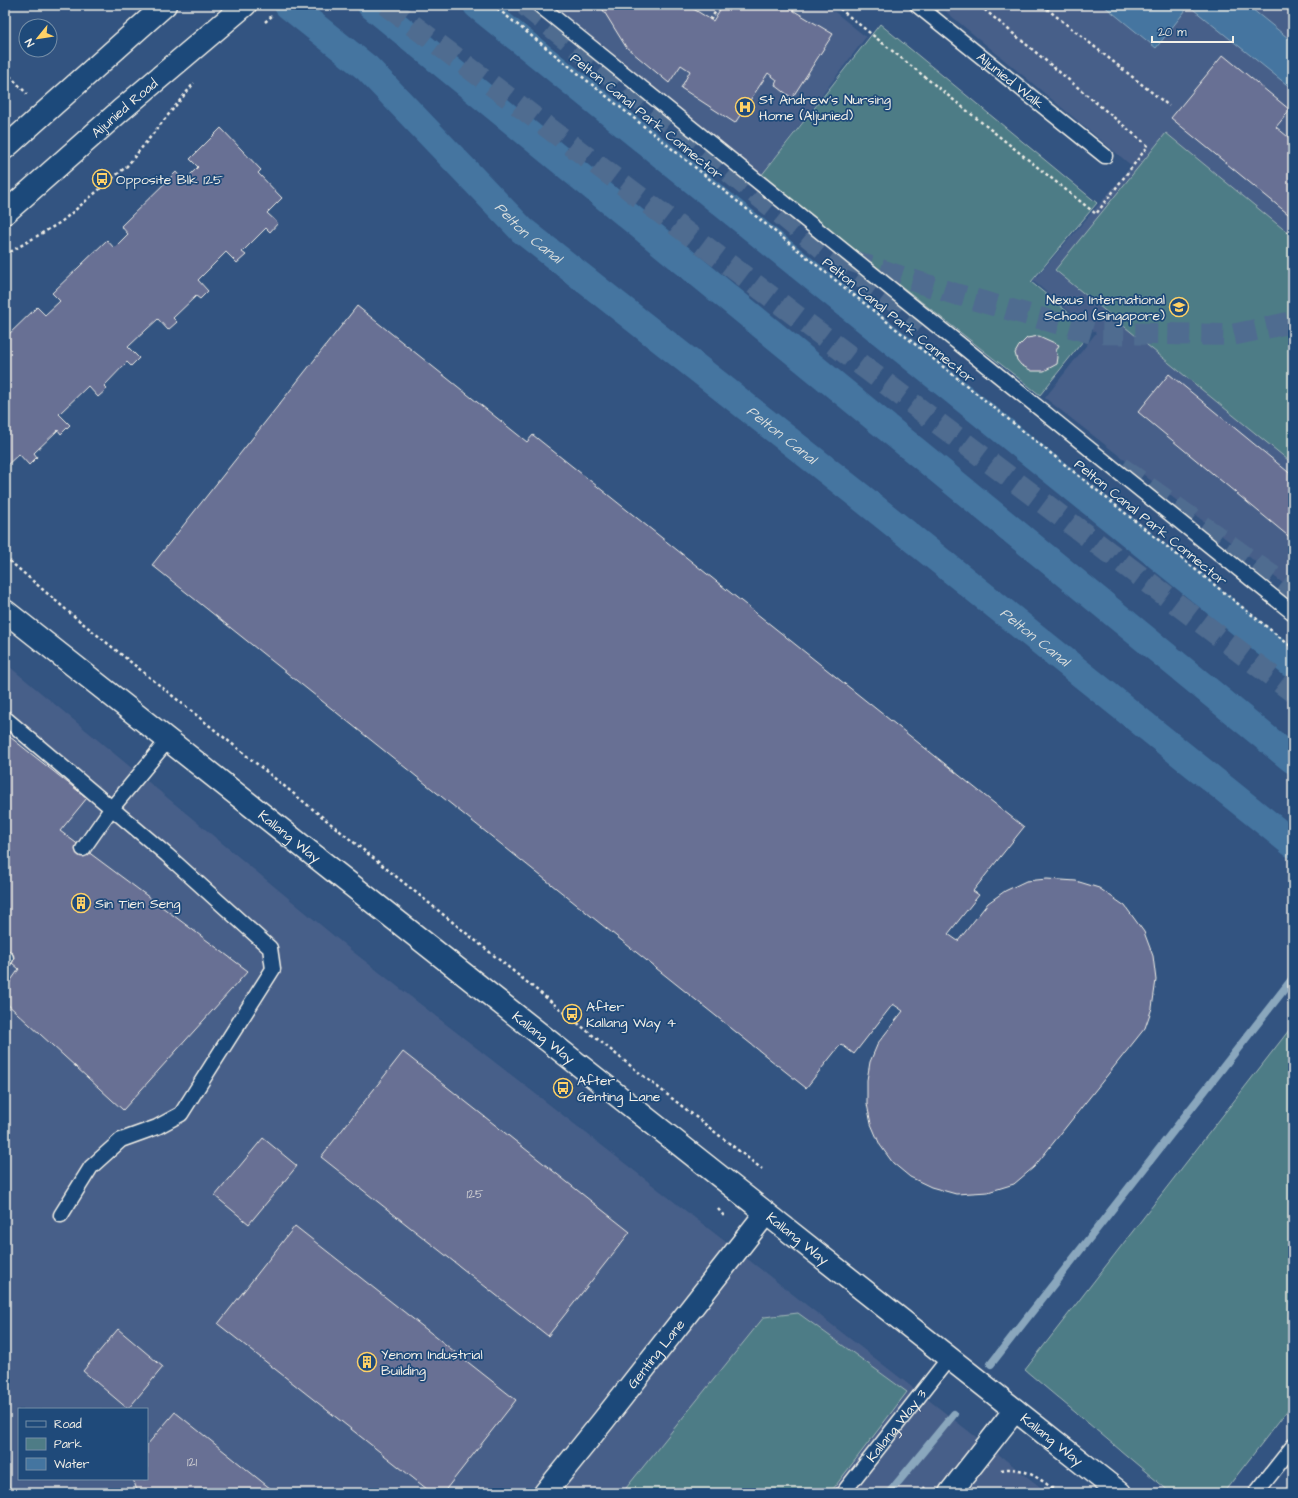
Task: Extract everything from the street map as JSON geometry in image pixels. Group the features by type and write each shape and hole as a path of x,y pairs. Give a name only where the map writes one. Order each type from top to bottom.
{"street":[{"path":"5,148 166,5"},
{"name":"Aljunied Road","path":"5,213 120,111 245,5"},
{"name":"Kallang Way","path":"5,611 1120,1493"},
{"name":"Genting Lane","path":"545,1493 604,1421 766,1213"},
{"path":"950,1493 1014,1410"}],"lane":[{"path":"539,5 1293,613"},
{"name":"Aljunied Walk","path":"917,5 1105,156"},
{"path":"5,718 167,855 270,948 273,969 181,1114 157,1127 121,1140 91,1167 61,1215"},
{"path":"83,848 111,809 168,740"},
{"name":"Kallang Way 3","path":"843,1493 957,1364"},
{"path":"1256,1493 1293,1446"}],"path":[{"name":"Pelton Canal Park Connector","path":"493,5 1293,648"},
{"path":"710,20 720,5"},
{"path":"1042,5 1169,106"},
{"path":"262,25 273,15"},
{"path":"5,255 61,222 127,166 197,80"},
{"path":"5,557 76,618 621,1058 762,1169"},
{"path":"996,1471 1008,1468 1032,1474 1058,1493"}],"shaded area":[{"name":"St Andrew's Nursing Home (Aljunied)","path":"553,5 826,5 866,37 761,176"},
{"name":"Nexus International School (Singapore)","path":"938,5 1293,5 1293,591 1045,398 1096,333 1033,281 1132,166"},
{"path":"5,663 352,951 1048,1493 5,1493"}],"green space":[{"path":"880,24 1097,203 1031,282 1091,331 1040,395 761,176"},
{"path":"1166,133 1293,237 1293,464 1055,270"},
{"path":"1293,1025 1293,1403 1224,1492 1171,1493 1025,1370"},
{"path":"798,1313 907,1392 830,1493 622,1493 764,1317"}],"water":[{"path":"1103,5 1247,5 1293,42 1293,85 1291,88 1189,6 1156,48"}],"building":[{"path":"600,5 687,5 713,21 723,5 784,5 833,34 792,98 775,85 777,80 768,73 735,123 681,88 690,71 681,65 669,83 626,47"},
{"path":"1223,55 1290,110 1276,127 1293,141 1293,218 1171,118"},
{"path":"221,128 261,170 258,173 282,198 267,213 278,223 270,232 266,228 242,252 246,255 237,263 226,252 198,280 208,291 200,299 196,296 173,318 177,322 168,330 158,319 128,347 139,358 131,366 127,362 104,386 107,389 98,397 88,386 59,414 70,425 61,434 58,430 34,453 37,457 29,465 19,454 5,467 5,338 37,307 45,315 60,301 52,293 107,240 114,248 128,234 121,226 176,172 184,181 198,167 190,159"},
{"path":"357,306 527,442 533,435 1024,827 973,891 979,895 948,934 958,941 988,903 1005,891 1026,881 1047,879 1076,881 1099,888 1125,906 1144,932 1153,956 1156,980 1152,1008 1145,1028 1034,1167 1014,1184 988,1192 956,1194 931,1187 910,1177 893,1163 880,1145 871,1124 867,1104 867,1080 870,1062 878,1043 903,1011 893,1004 854,1054 841,1044 806,1088 152,565"},
{"path":"1039,336 1059,345 1056,351 1058,357 1057,364 1044,371 1032,371 1021,365 1017,360 1015,353 1019,346 1027,338"},
{"path":"1169,374 1293,476 1293,540 1138,412"},
{"name":"Sin Tien Seng","path":"5,733 87,798 60,831 248,971 123,1110 5,1002 5,989 19,969 5,957"},
{"path":"403,1052 630,1232 548,1336 321,1157"},
{"path":"263,1138 297,1166 249,1224 215,1196"},
{"name":"Yenom Industrial Building","path":"295,1226 516,1400 443,1493 432,1493 218,1324"},
{"path":"118,1329 163,1367 129,1408 127,1408 83,1371"},
{"path":"175,1412 276,1493 138,1493 133,1480 148,1480 148,1444"},
{"path":"5,1452 7,1452 9,1493 5,1493"}],"waterway":[{"name":"Pelton Canal","path":"288,5 367,68 522,230 862,498 1293,844"},
{"name":"Pelton Canal","path":"371,5 1293,760"},
{"name":"Pelton Canal","path":"477,5 1293,665"},
{"path":"991,1364 1293,978"},
{"path":"889,1493 954,1414"}],"tunnel":[{"path":"386,5 1293,692"},
{"path":"525,5 831,255 924,323"},
{"path":"849,260 952,293 1092,333 1232,335 1293,322"},
{"path":"1121,468 1293,591"}],"place":[{"name":"St Andrew's Nursing Home (Aljunied)","path":"745,107"},
{"name":"Opposite Blk 125","path":"102,179"},
{"name":"Nexus International School (Singapore)","path":"1179,307"},
{"name":"Sin Tien Seng","path":"81,903"},
{"name":"After Kallang Way 4","path":"572,1014"},
{"name":"After Genting Lane","path":"563,1088"},
{"name":"Yenom Industrial Building","path":"367,1362"}]}
